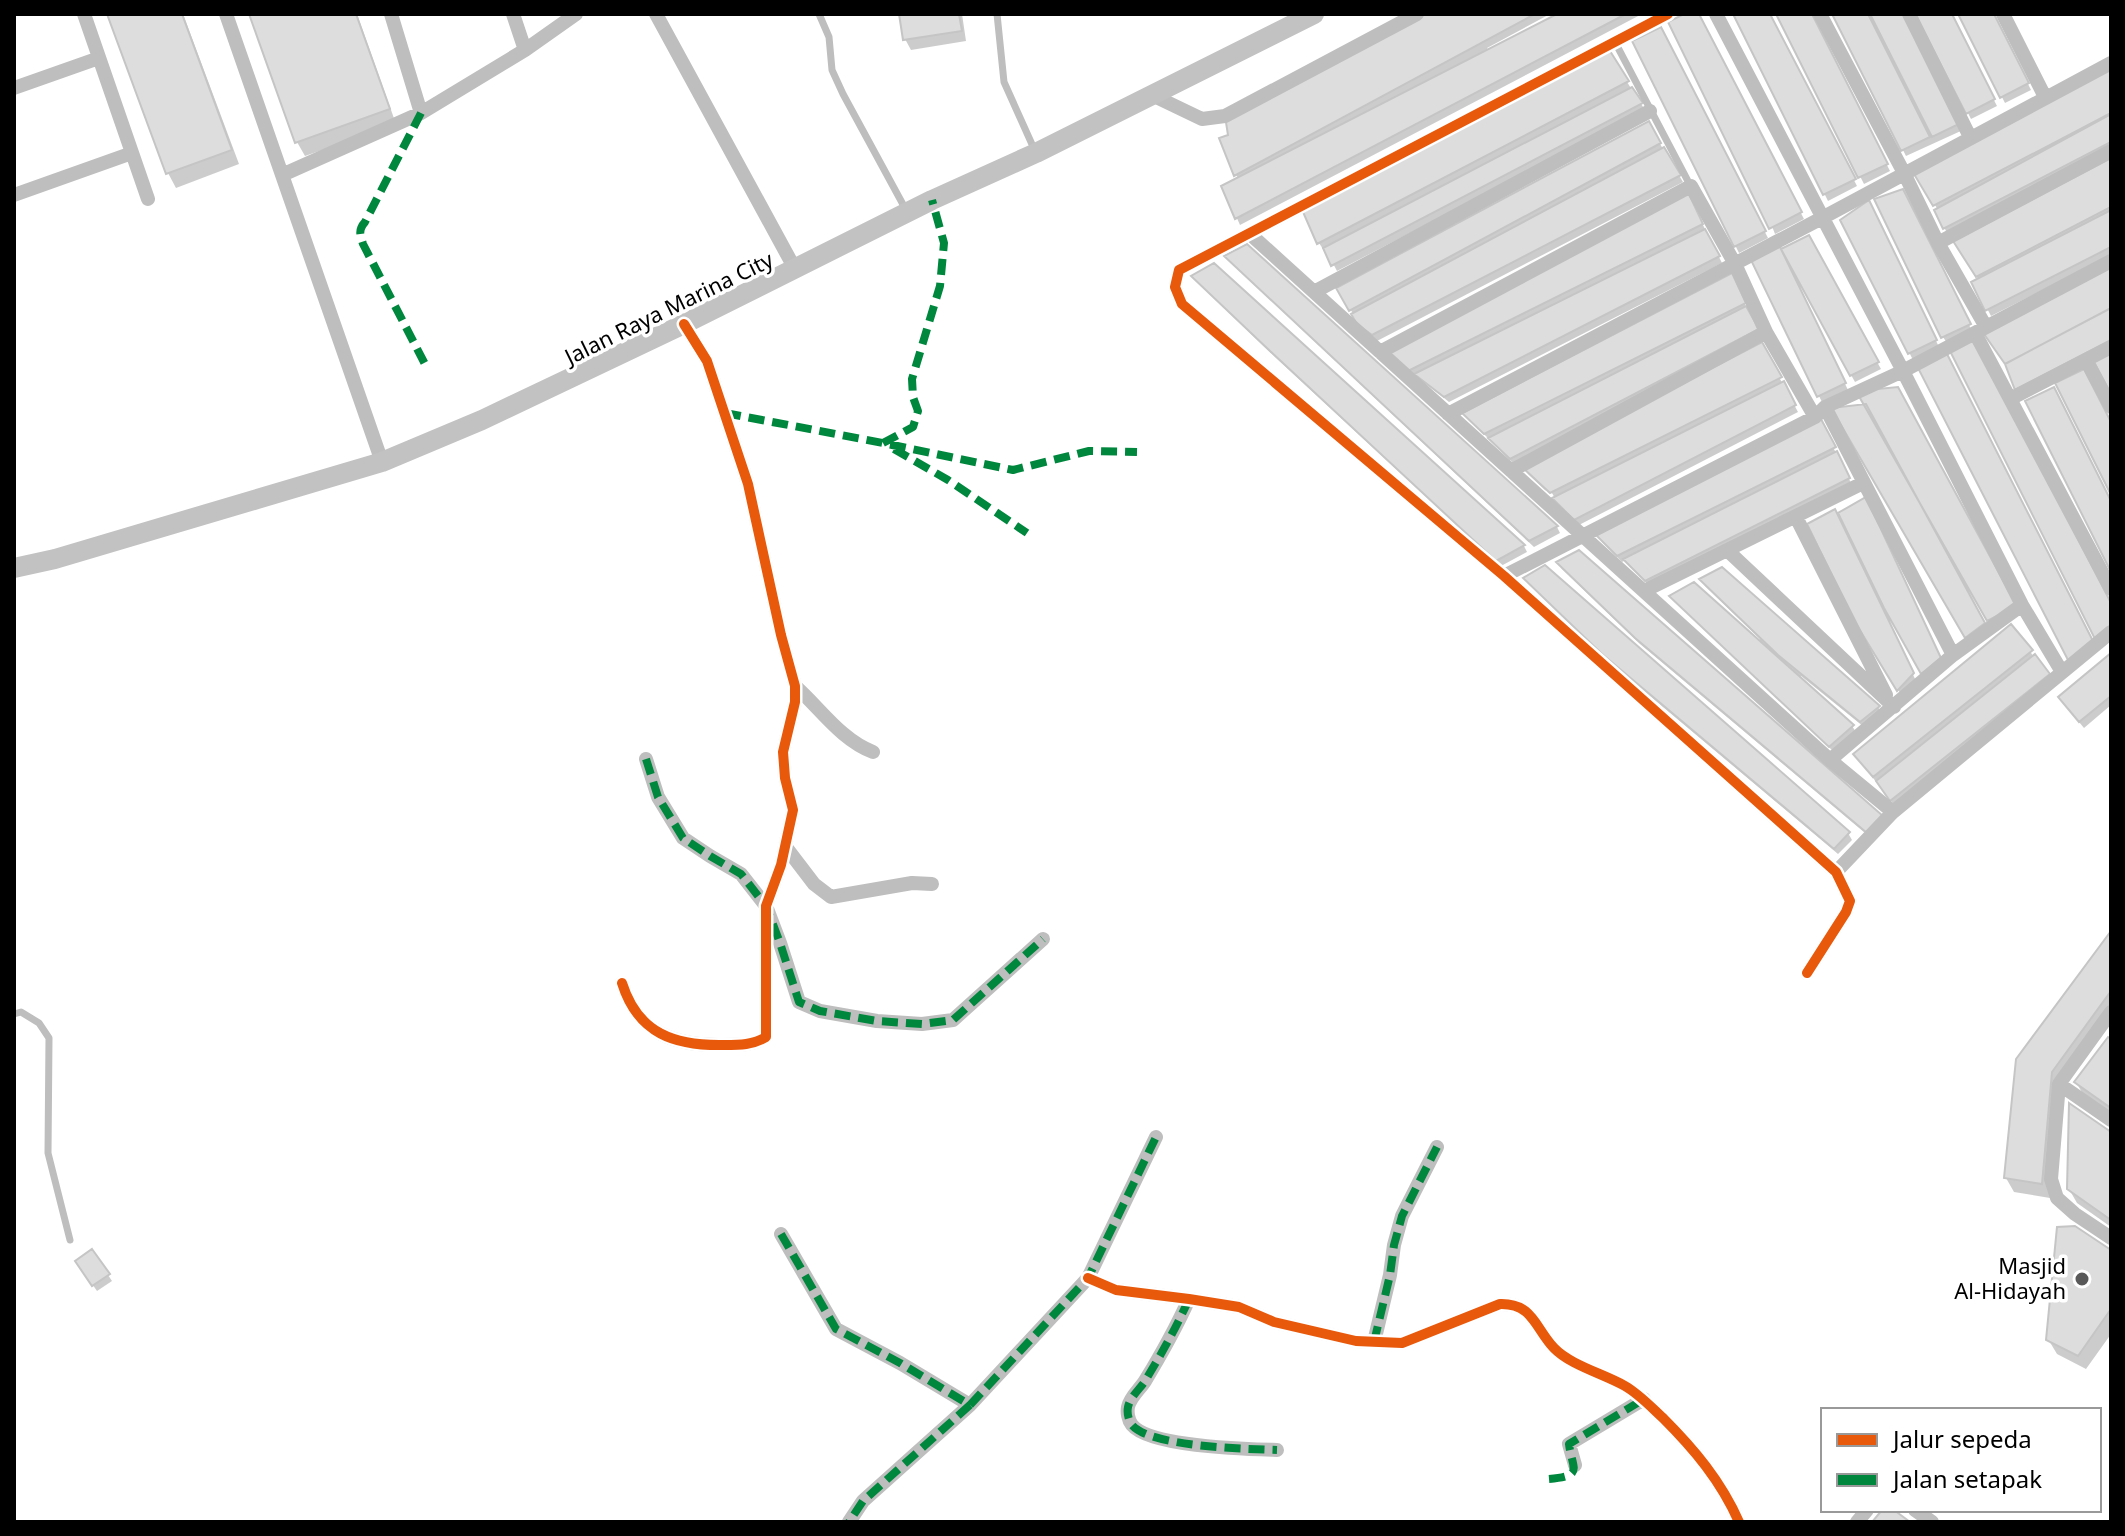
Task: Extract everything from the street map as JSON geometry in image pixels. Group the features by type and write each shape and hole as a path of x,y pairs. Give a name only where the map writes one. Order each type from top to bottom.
{"main road":[{"name":"Jalan Raya Marina City","path":"14,568 55,559 382,462 482,420 684,324 907,212 1036,153 1314,14"}],"street":[{"path":"84,14 148,199"},
{"path":"226,14 382,462"},
{"path":"391,14 421,113"},
{"path":"513,14 525,50"},
{"path":"282,175 421,113 525,50 576,14"},
{"path":"656,14 795,269"},
{"path":"1152,95 1202,119 1225,116 1417,14"},
{"path":"1668,14 1179,270 1175,287 1182,304 1504,576 1836,872 1850,901 1807,973"},
{"path":"1716,14 2022,605 2062,672"},
{"path":"1820,14 1904,173 2010,399 2111,589"},
{"path":"1909,14 1970,137"},
{"path":"2003,14 2045,97"},
{"path":"14,88 99,58"},
{"path":"1448,414 2111,63"},
{"path":"1314,292 1650,111"},
{"path":"1938,243 2111,151"},
{"path":"14,195 132,153"},
{"path":"1380,352 1691,186 1735,264 1766,332 1863,483 1953,655"},
{"path":"1249,233 1830,760 1893,812"},
{"path":"1504,576 2111,261"},
{"path":"622,983 628,1003 646,1025 675,1041 701,1045 756,1043 766,1037 766,906 781,865 793,810 785,778 783,752 795,702 795,686 748,484 707,361 684,324"},
{"path":"1511,471 1766,332"},
{"path":"2010,399 2111,347"},
{"path":"2086,360 2111,407"},
{"path":"1644,591 1863,483"},
{"path":"1796,517 1893,707"},
{"path":"1728,551 1893,707"},
{"path":"1830,760 1953,655 2022,605"},
{"path":"1836,872 1893,812 2111,632"},
{"path":"795,686 846,737 873,752"},
{"path":"646,759 658,797 683,838 741,874 766,906 799,1002 820,1011 877,1021 922,1024 953,1020 1043,939"},
{"path":"785,846 814,884 831,897 912,883 932,884"},
{"path":"2109,1018 2059,1084 2051,1179 2057,1198 2111,1238"},
{"path":"2059,1084 2111,1120"},
{"path":"849,1522 863,1501 970,1405 1088,1278 1156,1137"},
{"path":"1374,1342 1402,1216 1437,1147"},
{"path":"781,1234 836,1329 970,1405"},
{"path":"1088,1278 1116,1290 1239,1307 1274,1322 1356,1341 1402,1343 1500,1304 1520,1307 1531,1316 1554,1347 1566,1356 1628,1387 1644,1399 1703,1460 1739,1522"},
{"path":"1189,1299 1175,1332 1130,1401 1129,1419 1133,1426 1151,1436 1210,1448 1277,1450"},
{"path":"1575,1465 1569,1444 1644,1399"}],"lane":[{"path":"819,14 829,37 832,70 907,212"},
{"path":"997,14 1004,82 1036,153"},
{"path":"1615,42 1691,186"},
{"path":"14,1014 21,1012 39,1023 49,1038 48,1153 70,1240"}],"building":[{"path":"107,14 182,14 232,150 166,174"},
{"path":"249,14 356,14 390,109 295,143"},
{"path":"899,14 959,14 962,31 903,40"},
{"path":"1417,14 1535,14 1234,176 1219,138 1228,135 1225,116"},
{"path":"1557,14 1626,14 1235,219 1221,186"},
{"path":"1684,14 1699,14 1802,212 1769,229 1668,22"},
{"path":"1733,14 1770,14 1856,179 1823,195"},
{"path":"1776,14 1812,14 1888,164 1858,178"},
{"path":"1832,14 1868,14 1930,137 1901,151"},
{"path":"1870,14 1906,14 1961,123 1932,137"},
{"path":"1915,14 1952,14 1995,99 1966,114"},
{"path":"1958,14 1994,14 2029,83 2000,98"},
{"path":"1661,27 1766,231 1734,247 1632,41"},
{"path":"1610,51 1629,81 1317,244 1303,212"},
{"path":"2111,63 2111,113 1933,206 1911,169"},
{"path":"1632,87 1643,103 1331,266 1323,248"},
{"path":"2111,114 2111,142 1943,229 1934,210"},
{"path":"1649,121 1661,143 1349,311 1336,288"},
{"path":"1664,147 1681,175 1372,335 1357,324 1351,314"},
{"path":"2111,158 2111,207 1976,277 1953,241"},
{"path":"1903,189 1971,324 1941,338 1874,199"},
{"path":"1688,192 1703,224 1408,371 1386,349"},
{"path":"1869,200 1937,340 1908,354 1840,220"},
{"path":"2111,210 2111,247 1985,311 1971,282"},
{"path":"1705,229 1720,256 1444,397 1414,374"},
{"path":"1809,235 1879,362 1850,376 1781,249"},
{"path":"1778,243 1846,383 1817,397 1750,258"},
{"path":"1247,244 1558,526 1529,541 1224,256"},
{"path":"1214,263 1525,545 1496,561 1191,276"},
{"path":"2111,267 2111,308 2005,364 1984,334"},
{"path":"1732,273 1746,303 1484,434 1462,413"},
{"path":"1746,306 1759,329 1510,459 1488,438"},
{"path":"2111,308 2111,340 2015,390 2005,364"},
{"path":"1974,337 2111,603 2111,628 2096,641 1948,347"},
{"path":"1762,342 1782,377 1550,493 1522,467"},
{"path":"1946,352 2093,641 2069,662 1917,366"},
{"path":"2111,352 2111,394 2094,362"},
{"path":"2084,369 2111,422 2111,495 2055,383"},
{"path":"1784,381 1796,405 1574,520 1552,498"},
{"path":"1898,387 2017,606 1987,621 1856,391"},
{"path":"2054,387 2111,501 2111,572 2025,401"},
{"path":"1866,404 1985,623 1965,638 1831,408"},
{"path":"1821,419 1836,447 1617,556 1596,535"},
{"path":"1837,451 1850,478 1645,581 1623,559"},
{"path":"1866,497 1941,658 1921,674 1884,608 1838,513"},
{"path":"1835,509 1914,673 1897,691 1853,619 1807,524"},
{"path":"1579,550 1883,816 1867,833 1635,638 1556,562"},
{"path":"1545,565 1850,832 1834,849 1602,654 1523,578"},
{"path":"1722,567 1880,706 1860,722 1778,655 1699,579"},
{"path":"1694,582 1854,725 1829,747 1669,596"},
{"path":"2011,624 2033,650 1873,777 1853,754"},
{"path":"2111,653 2111,696 2079,722 2058,697"},
{"path":"2035,654 2050,674 1890,801 1876,781"},
{"path":"2111,931 2111,991 2052,1072 2042,1184 2004,1178 2016,1059"},
{"path":"2108,1037 2111,1039 2111,1108 2074,1082"},
{"path":"2069,1103 2111,1132 2111,1220 2067,1189"},
{"name":"Masjid Al-Hidayah","path":"2075,1226 2111,1250 2111,1309 2078,1356 2046,1340 2057,1227"},
{"path":"92,1249 110,1274 92,1286 75,1261"},
{"path":"1880,1512 1897,1512 1910,1522 1872,1522"}],"marked path":[{"path":"421,113 360,232 363,244 427,368"},
{"path":"883,443 913,427 918,411 912,379 940,286 944,243 932,200"},
{"path":"725,413 1013,470 1089,451 1137,452"},
{"path":"894,449 948,480 1027,533"},
{"path":"646,759 658,797 683,838 741,874 766,906 799,1002 820,1011 877,1021 922,1024 953,1020 1043,939"},
{"path":"970,1405 1088,1278 1156,1137"},
{"path":"1374,1342 1402,1216 1437,1147"},
{"path":"781,1234 836,1329 970,1405 863,1501 849,1522"},
{"path":"1189,1299 1145,1381 1129,1403 1128,1414 1132,1425 1158,1438 1178,1442 1277,1450"},
{"path":"1549,1479 1568,1476 1574,1470 1569,1444 1644,1399"}],"cycle path":[{"path":"1668,14 1179,270 1175,287 1182,304 1504,576 1836,872 1850,901 1807,973"},
{"path":"622,983 629,1000 648,1025 674,1039 706,1045 735,1045 766,1037 766,906 781,865 793,810 785,778 783,752 795,702 795,686 748,484 707,361 684,324"},
{"path":"1088,1278 1116,1290 1239,1307 1274,1322 1356,1341 1402,1343 1500,1304 1520,1308 1527,1312 1561,1354 1630,1389 1663,1418 1706,1466 1739,1522"}],"place":[{"name":"Masjid Al-Hidayah","path":"2082,1279"}]}
